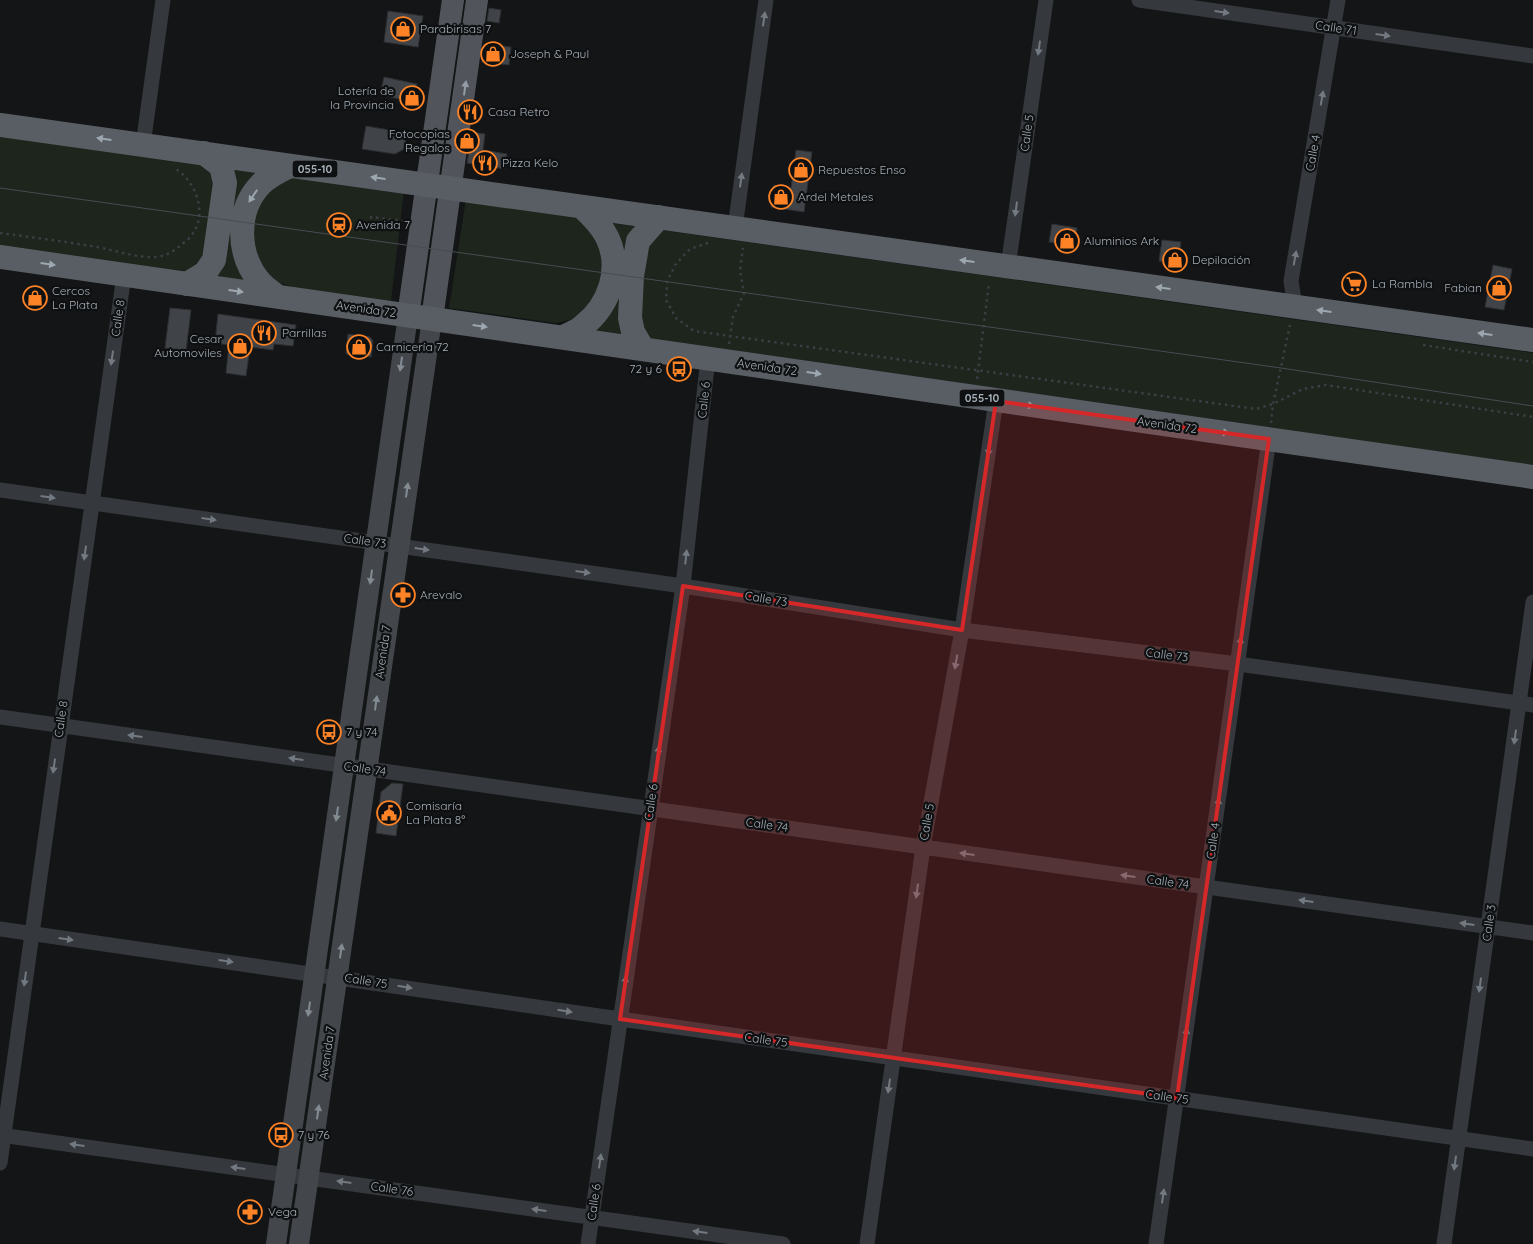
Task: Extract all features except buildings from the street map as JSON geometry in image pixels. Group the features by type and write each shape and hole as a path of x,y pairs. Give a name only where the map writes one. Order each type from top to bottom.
{"highway":[{"name":"055-10","path":"0,124 659,218 735,237 999,265 1533,340"},
{"path":"187,284 205,273 214,260 225,183 221,166 204,153"},
{"path":"278,297 261,283 249,266 242,245 242,223 248,203 260,185 274,173 290,166"},
{"path":"563,337 582,328 598,313 608,295 614,274 613,255 607,236 596,220 582,207"},
{"path":"643,349 633,332 630,318 632,276 638,241 659,218"},
{"name":"Avenida 72","path":"0,257 1533,477"}],"main road":[{"name":"Avenida 7","path":"276,1244 452,0"},
{"name":"Avenida 7","path":"299,1244 477,0"}],"street":[{"path":"143,145 163,0"},
{"path":"735,237 766,0"},
{"name":"Calle 5","path":"999,265 1046,0"},
{"name":"Calle 71","path":"1140,0 1533,56"},
{"name":"Calle 4","path":"1295,306 1291,281 1338,0"},
{"name":"Calle 8","path":"0,1163 2,1135 124,275"},
{"name":"Calle 6","path":"588,1244 650,809 718,359"},
{"name":"Calle 5","path":"867,1244 923,847 962,630 985,399"},
{"name":"Calle 4","path":"1156,1244 1269,439"},
{"name":"Calle 73","path":"0,490 683,586 962,630 1238,664 1526,704"},
{"name":"Calle 3","path":"1444,1244 1488,927 1526,704 1533,602"},
{"name":"Calle 74","path":"0,717 1533,933"},
{"name":"Calle 75","path":"0,929 1533,1149"},
{"name":"Calle 76","path":"2,1135 783,1244"}],"path":[{"path":"0,233 94,246 125,255 155,257 170,254 191,237 197,226 199,216 195,189 187,177 170,167"},
{"path":"370,225 371,217 404,221"},
{"path":"718,359 730,336 733,317 744,293 740,270 744,248 735,237"},
{"path":"710,243 690,249 675,265 667,282 666,300 676,318 694,331 1256,409 1273,404 1303,389 1326,385 1533,417"},
{"path":"985,399 978,371 987,312 999,265"},
{"path":"1269,439 1273,404 1286,338 1295,306"},
{"path":"1416,344 1533,362"}],"highlighted area":[{"path":"996,401 1269,439 1177,1098 620,1019 683,586 962,630"}],"shaded area":[{"path":"0,131 208,161 216,168 208,261 192,272 0,245"},
{"path":"228,165 263,169 247,186 250,282 213,275"},
{"path":"300,174 404,191 391,301 293,287 277,282 263,269 254,252 251,229 265,189"},
{"path":"466,199 577,218 589,225 605,248 601,296 577,318 556,323 449,308"},
{"path":"609,223 642,227 624,334 594,330"},
{"path":"661,230 1533,353 1533,465 647,338 638,330 643,245"}],"tram line":[{"path":"0,188 1281,368 1533,406"}],"place":[{"name":"Parabirisas 7","path":"403,29"},
{"name":"Joseph & Paul","path":"493,54"},
{"name":"Lotería de la Provincia","path":"412,98"},
{"name":"Casa Retro","path":"470,112"},
{"name":"Fotocopias Regalos","path":"467,141"},
{"name":"Pizza Kelo","path":"485,163"},
{"name":"Repuestos Enso","path":"801,170"},
{"name":"Ardel Metales","path":"781,197"},
{"name":"Avenida 7","path":"339,225"},
{"name":"Aluminios Ark","path":"1067,241"},
{"name":"Depilación","path":"1175,260"},
{"name":"La Rambla","path":"1354,284"},
{"name":"Fabian","path":"1499,288"},
{"name":"Cercos La Plata","path":"35,298"},
{"name":"Parrillas","path":"264,333"},
{"name":"Cesar Automoviles","path":"240,346"},
{"name":"Carnicería 72","path":"359,347"},
{"name":"72 y 6","path":"679,369"},
{"name":"Arevalo","path":"403,595"},
{"name":"7 y 74","path":"329,732"},
{"name":"Comisaría La Plata 8°","path":"389,813"},
{"name":"7 y 76","path":"281,1135"},
{"name":"Vega","path":"250,1212"}]}
